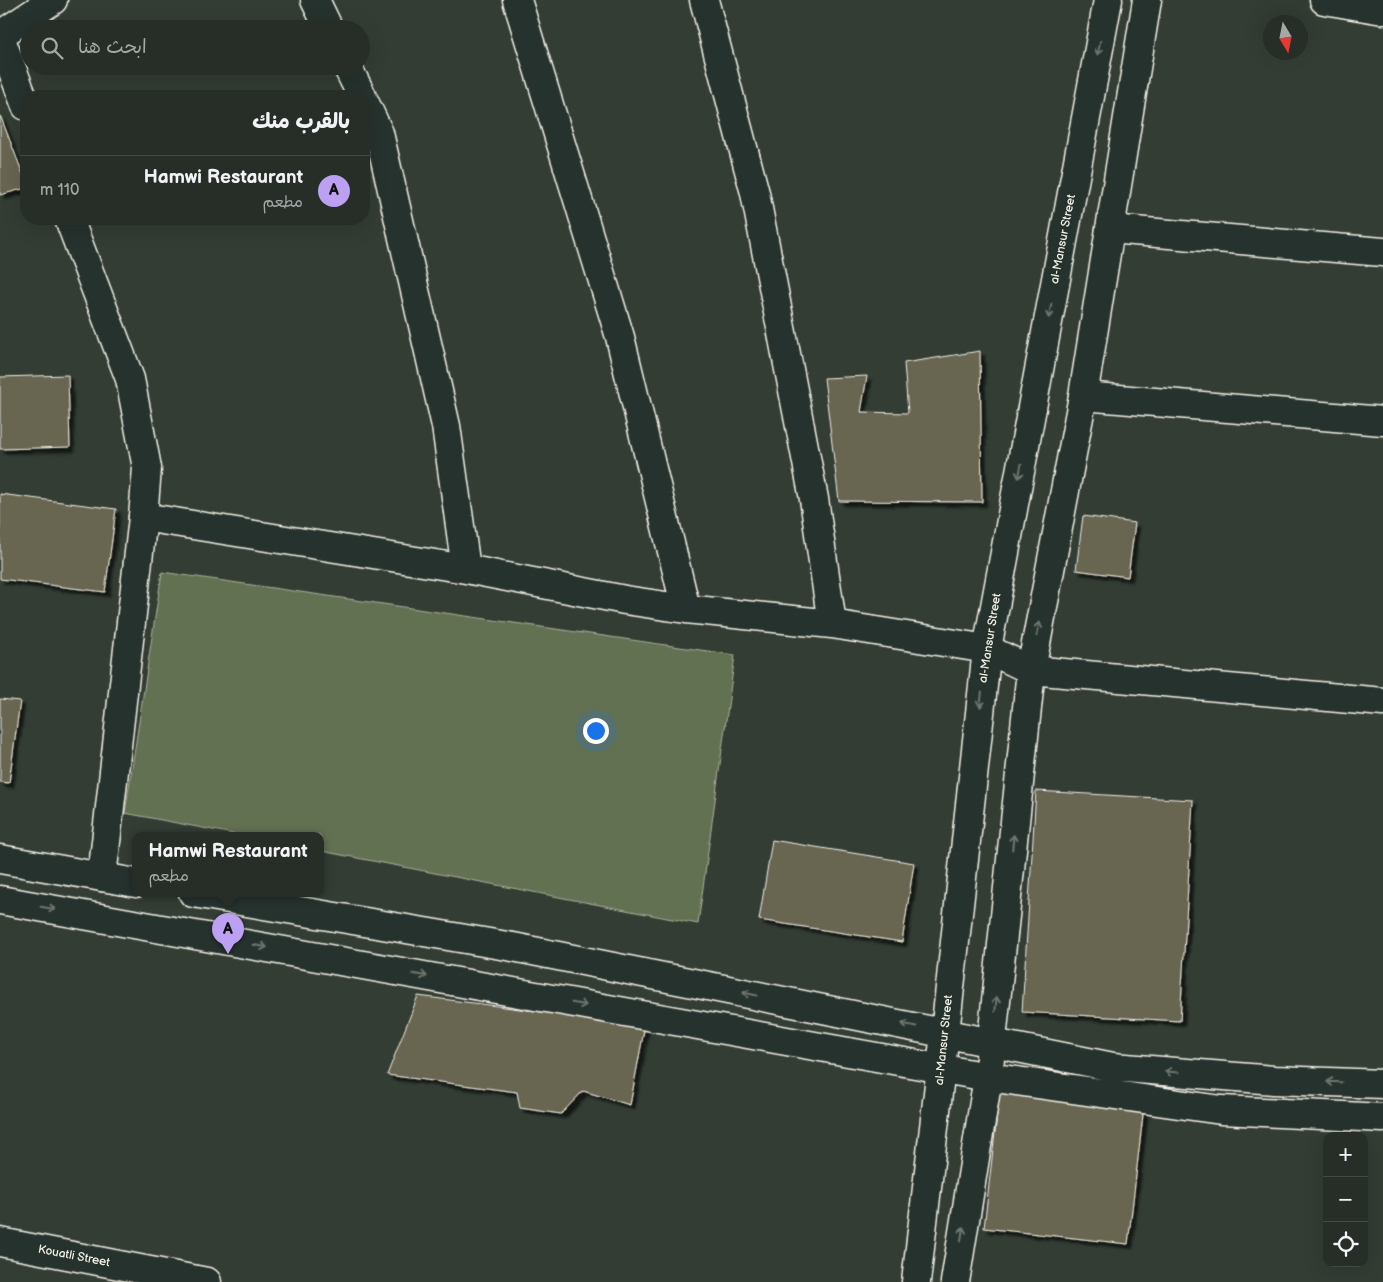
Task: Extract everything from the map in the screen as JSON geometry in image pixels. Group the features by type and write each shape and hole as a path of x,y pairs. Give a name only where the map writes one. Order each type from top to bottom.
{"main road":[{"path":"24,20 53,0"},
{"path":"315,0 325,20"},
{"path":"517,0 620,337 686,609"},
{"path":"704,0 755,194 814,499 832,624"},
{"name":"al-Mansur Street","path":"916,1282 946,1033 987,649 1108,0"},
{"path":"955,1282 988,1077 1031,670 1083,396 1147,0"},
{"path":"1324,0 1383,10"},
{"path":"20,22 0,36 20,90"},
{"path":"352,75 359,90"},
{"path":"370,114 379,133 446,426 466,569"},
{"path":"71,225 130,379 147,468 102,878"},
{"path":"1110,229 1383,252"},
{"path":"1083,396 1383,421"},
{"path":"143,517 466,569 625,600 686,609 832,624 987,649 1031,670 1383,702"},
{"path":"0,859 132,882"},
{"path":"217,897 513,946 1113,1067 1274,1080 1383,1084"},
{"path":"0,900 988,1077 1221,1110 1383,1118"},
{"name":"Kouatli Street","path":"0,1242 207,1282"}],"green space":[{"path":"162,572 735,655 698,924 324,852 324,832 223,832 125,813"}],"building":[{"path":"0,115 20,167 20,190 0,195"},
{"path":"980,351 982,502 839,501 824,378 867,376 861,412 908,413 904,363"},
{"path":"68,375 70,447 0,449 0,377"},
{"path":"0,494 116,509 105,592 0,579"},
{"path":"1083,516 1135,523 1128,577 1076,570"},
{"path":"0,699 20,701 9,783 0,782"},
{"path":"1036,791 1193,800 1180,1021 1022,1012"},
{"path":"772,840 914,863 902,942 759,920"},
{"path":"418,996 645,1025 630,1105 583,1091 561,1114 520,1108 517,1092 387,1075"},
{"path":"1000,1089 1144,1106 1128,1244 984,1228"}],"place":[{"name":"Hamwi Restaurant","path":"228,954"}]}
